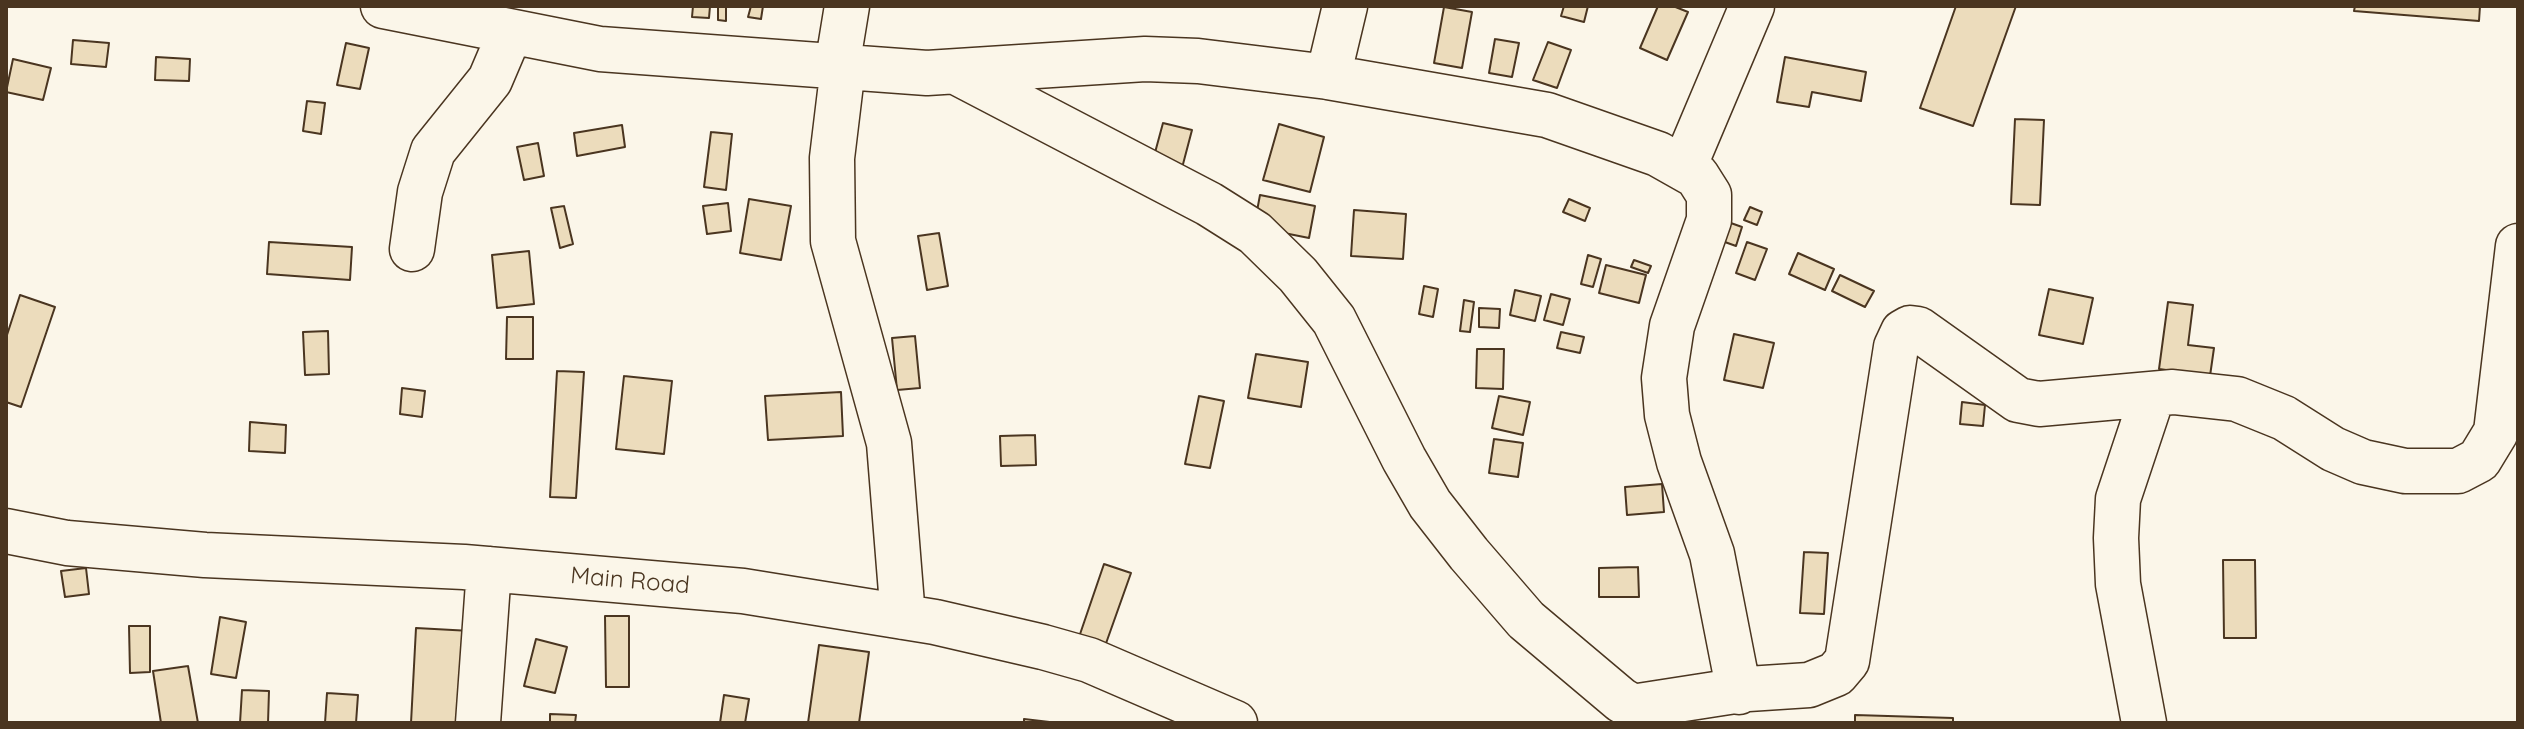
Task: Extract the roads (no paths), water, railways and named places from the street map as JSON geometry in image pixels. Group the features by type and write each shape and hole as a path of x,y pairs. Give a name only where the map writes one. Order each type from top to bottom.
{"street":[{"path":"383,6 517,24 600,49 958,73 1145,59 1198,61 1328,77 1547,115 1658,154 1684,167 1704,184 1711,208 1672,326 1664,378 1667,415 1679,462 1712,554 1739,692"},
{"path":"847,6 832,158 833,241 889,443 903,617"},
{"path":"1328,77 1345,6"},
{"path":"1684,167 1752,6"},
{"path":"412,249 420,192 433,151 490,80 517,24"},
{"path":"958,73 1209,204 1255,233 1298,275 1334,320 1404,459 1430,504 1469,554 1526,620 1646,715 1739,692 1809,685 1836,674 1847,661 1896,347 1903,332 1918,329 2018,400 2039,404 2173,392 2237,399 2284,418 2343,454 2363,462 2405,471 2438,473 2468,468 2507,436 2518,246"},
{"path":"2144,723 2118,584 2116,538 2118,499 2153,394"},
{"name":"Main Road","path":"6,531 67,543 205,555 489,569 743,591 903,617 1089,660 1235,723"},
{"path":"478,723 489,569"}]}
